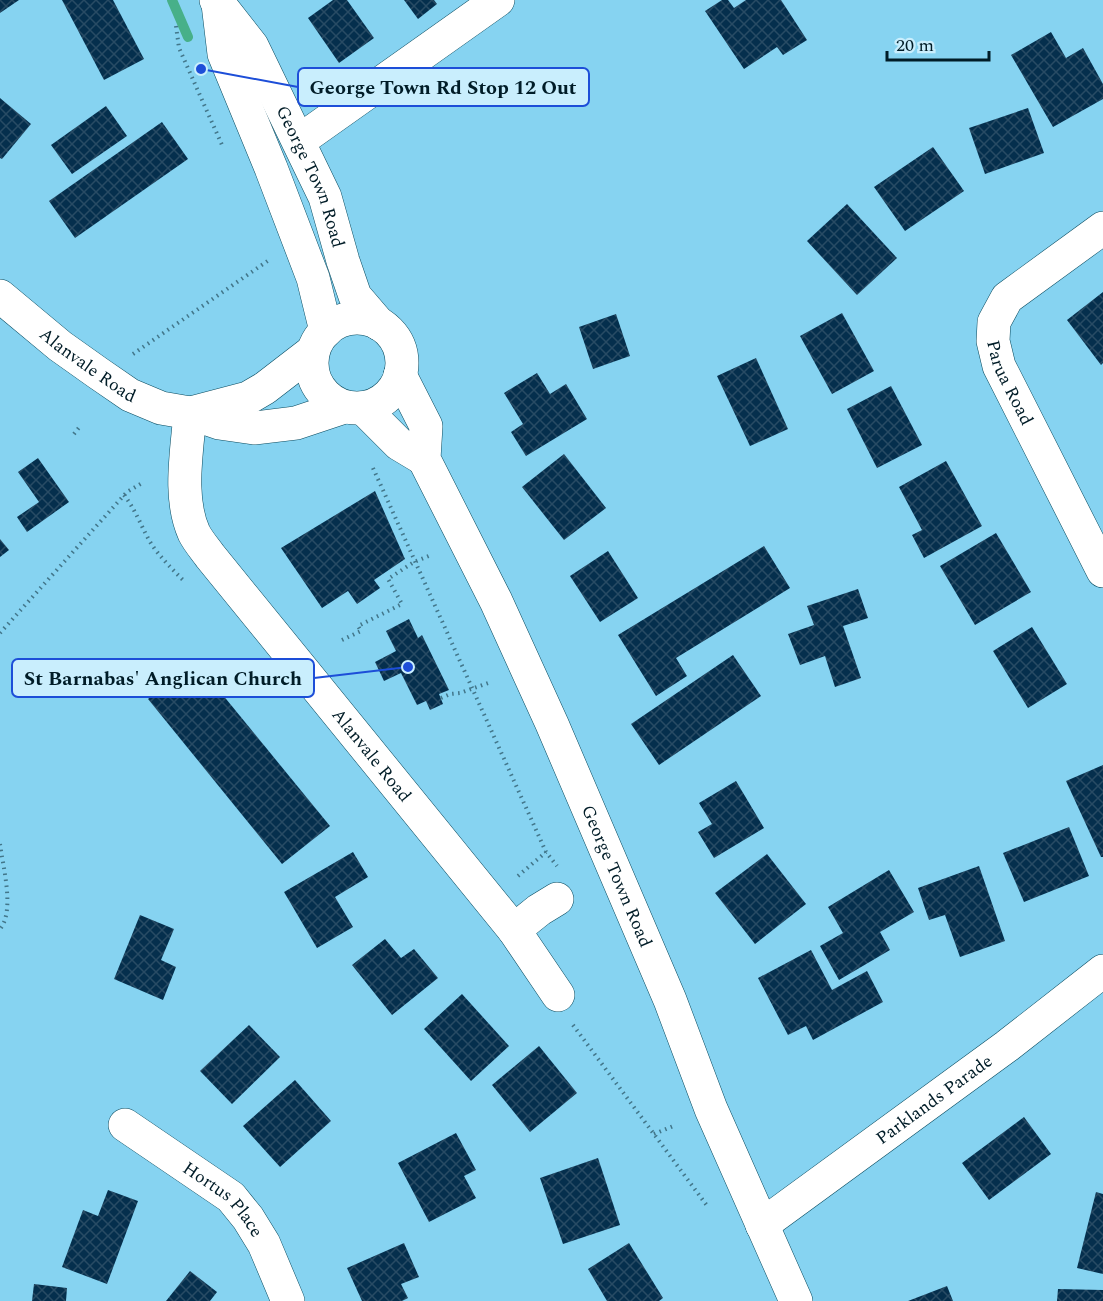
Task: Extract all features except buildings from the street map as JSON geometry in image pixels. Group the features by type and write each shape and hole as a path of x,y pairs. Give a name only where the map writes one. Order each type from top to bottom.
{"street":[{"path":"299,141 498,0"},
{"name":"George Town Road","path":"217,1 252,46 326,196 355,297 379,324"},
{"name":"George Town Road","path":"217,1 224,54 313,278 320,341"},
{"name":"Parua Road","path":"1103,228 1007,298 994,322 993,341 999,366 1103,571"},
{"name":"Alanvale Road","path":"0,296 60,346 130,395 161,408 189,413 219,423 254,428 296,423 353,407"},
{"path":"353,407 375,404 387,397 395,387 400,375 402,361 399,346 390,333 379,324 366,319 352,319 338,323 320,341 313,372 321,391 331,400 353,407 399,444 424,459 426,426 400,375"},
{"name":"Alanvale Road","path":"189,413 248,398 265,388 320,341"},
{"name":"Alanvale Road","path":"189,413 185,481 194,533 210,556 514,930 564,1008"},
{"name":"George Town Road","path":"424,459 496,601 552,724 670,1000 711,1109 796,1301"},
{"path":"514,930 539,910 558,884"},
{"name":"Parklands Parade","path":"762,1225 1007,1046 1103,971"},
{"name":"Hortus Place","path":"125,1125 231,1197 248,1218 264,1244 288,1301"}],"path":[{"path":"133,354 269,260 274,267"},
{"path":"74,434 81,425"},
{"path":"372,466 546,852 558,884"},
{"path":"0,633 127,492 142,483"},
{"path":"342,640 360,631 358,626 402,604 388,579 414,562 431,555"},
{"path":"441,698 488,683"},
{"path":"0,844 8,907 0,929"},
{"path":"518,876 546,852"},
{"path":"564,1008 708,1207"},
{"path":"654,1134 676,1125"}],"waterway":[{"path":"172,0 188,37"}],"place":[{"name":"George Town Rd Stop 12 Out","path":"201,69"},
{"name":"St Barnabas' Anglican Church","path":"408,667"}]}
